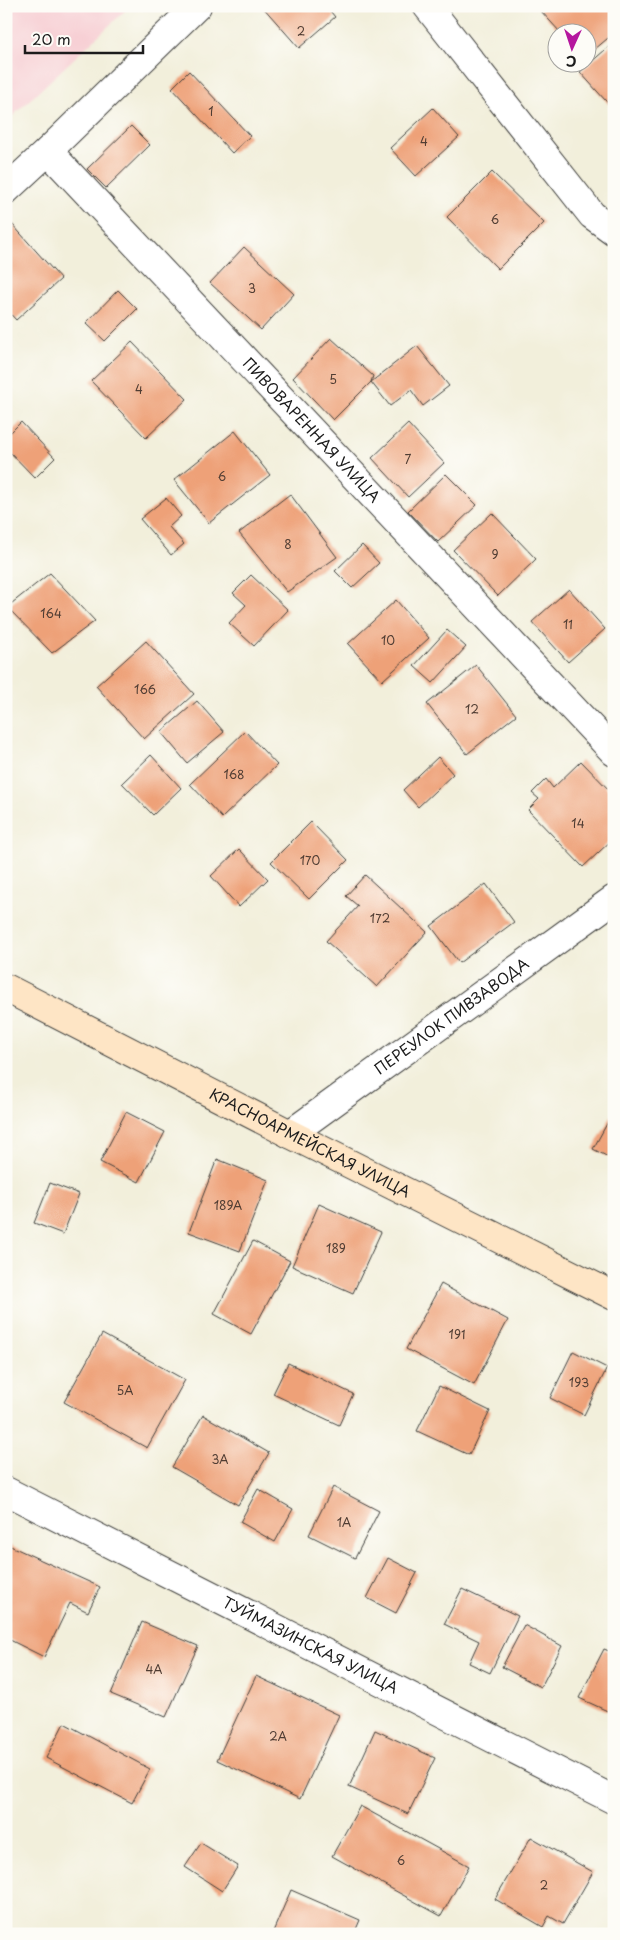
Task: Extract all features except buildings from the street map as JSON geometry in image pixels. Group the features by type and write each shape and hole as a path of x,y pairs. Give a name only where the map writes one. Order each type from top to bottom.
{"main road":[{"name":"КРАСНОАРМЕЙСКАЯ УЛИЦА","path":"6,988 290,1134 614,1296"}],"street":[{"path":"6,190 197,6"},
{"path":"428,6 592,215 614,231"},
{"name":"ПИВОВАРЕННАЯ УЛИЦА","path":"48,151 614,752"},
{"name":"ПЕРЕУЛОК ПИВЗАВОДА","path":"290,1134 614,899"},
{"name":"ТУЙМАЗИНСКАЯ УЛИЦА","path":"6,1491 614,1800"}],"shaded area":[{"path":"6,6 130,6 6,122"}]}
